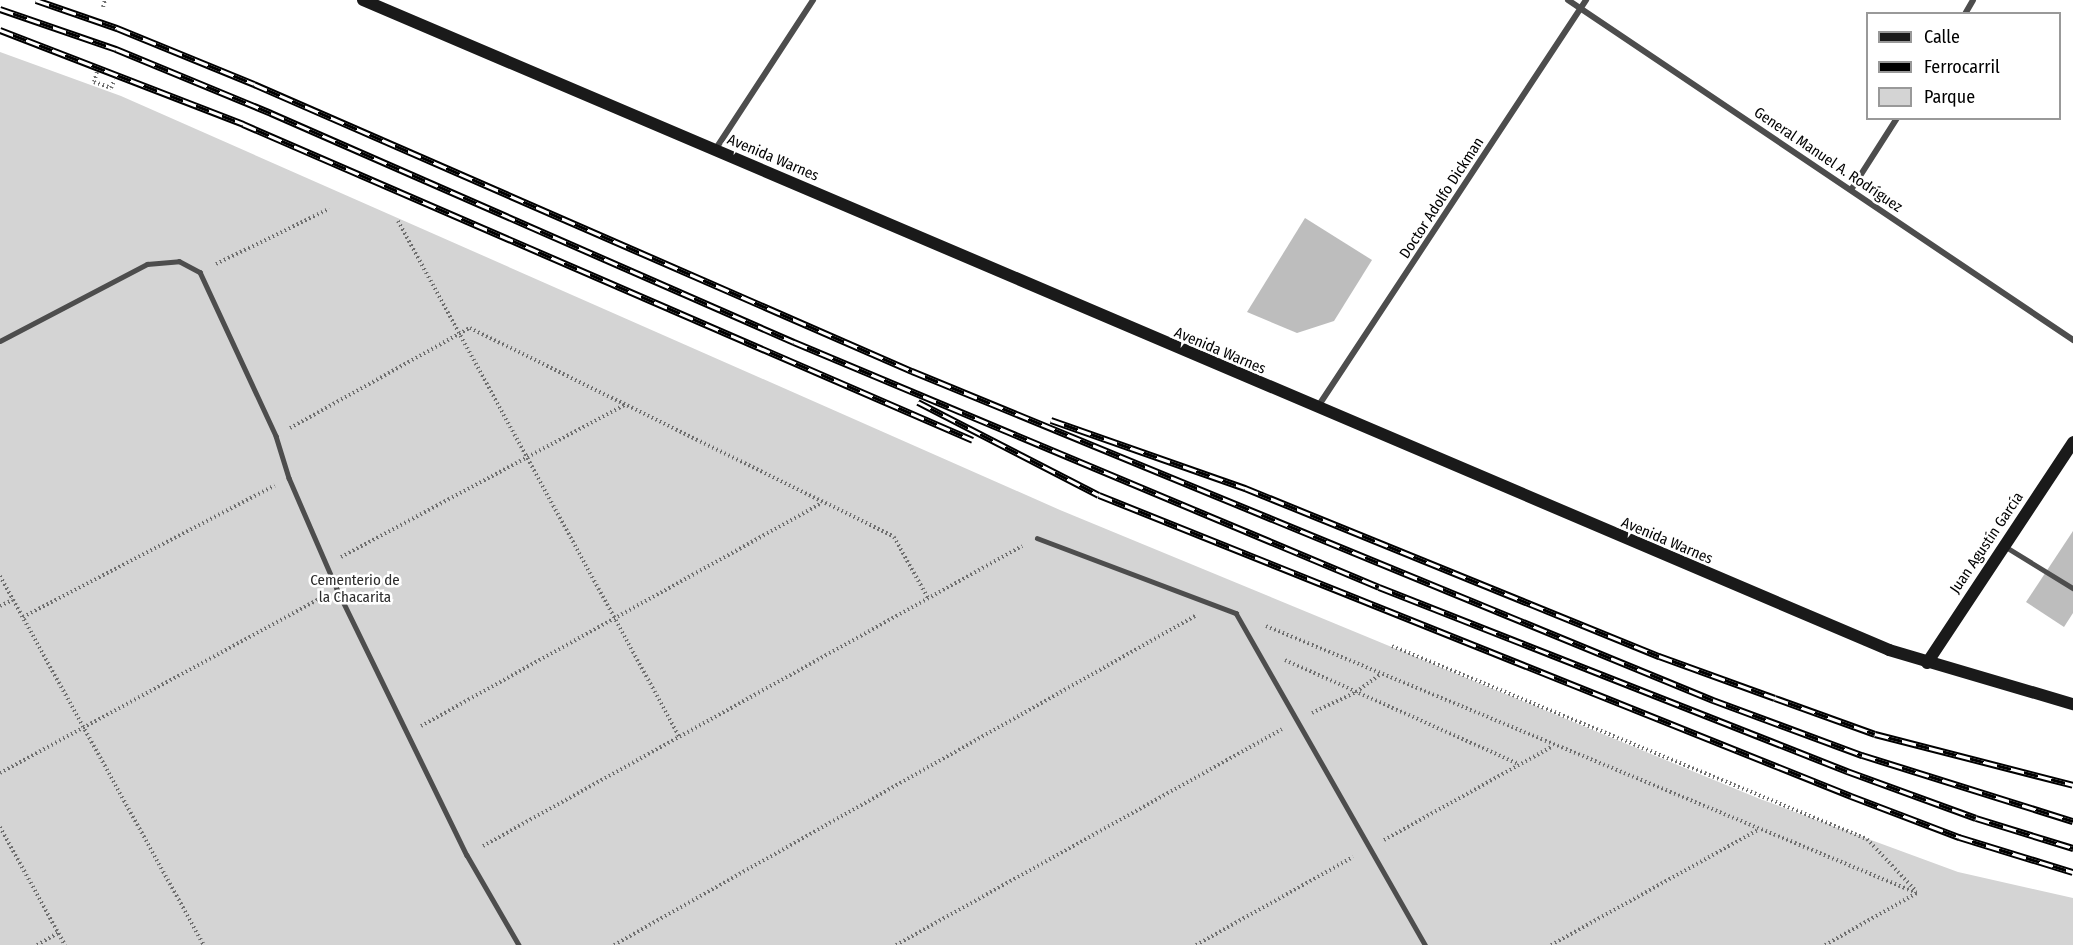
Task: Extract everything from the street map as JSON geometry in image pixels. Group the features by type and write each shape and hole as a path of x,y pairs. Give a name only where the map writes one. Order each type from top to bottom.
{"main road":[{"name":"Avenida Warnes","path":"363,0 1764,598 1927,663 2073,704"},
{"name":"Juan Agustín García","path":"1927,663 2073,442"}],"street":[{"path":"715,150 813,0"},
{"name":"General Manuel A. Rodríguez","path":"1568,0 2073,340"},
{"name":"Doctor Adolfo Dickman","path":"1317,409 1587,0"},
{"path":"1851,190 1896,120"}],"lane":[{"path":"0,341 147,264 179,261 200,272 276,436 289,478 337,589 467,855 519,945"},
{"path":"1037,537 1236,613 1425,945"},
{"path":"2003,545 2073,588"}],"path":[{"path":"103,7 105,0"},
{"path":"97,72 94,82 111,88 114,80"},
{"path":"200,272 329,209"},
{"path":"398,221 680,738"},
{"path":"276,436 470,328 894,537 928,598"},
{"path":"327,565 625,405"},
{"path":"23,617 289,478"},
{"path":"408,733 821,502"},
{"path":"467,855 1037,537"},
{"path":"0,576 204,945"},
{"path":"0,773 337,589"},
{"path":"0,606 13,600"},
{"path":"614,945 1214,605"},
{"path":"1236,613 1379,675 1917,893"},
{"path":"1254,646 1520,764"},
{"path":"1392,646 1868,839 1917,893"},
{"path":"896,945 1297,720 1356,692 1379,675"},
{"path":"0,827 65,945"},
{"path":"1551,945 1760,829"},
{"path":"1825,945 1917,893"},
{"path":"37,945 58,933"}],"green space":[{"name":"Cementerio de la Chacarita","path":"0,52 121,96 1060,510 1760,799 1958,872 2073,898 2073,945 0,945"}],"building":[{"path":"1305,218 1372,260 1334,321 1297,333 1247,312"},
{"path":"2073,531 2073,613 2064,627 2026,602"}],"railway":[{"path":"36,0 117,28 254,84 912,371 1713,700 1862,755 2073,821"},
{"path":"0,9 116,49 271,113 794,342 1379,587 1847,771 1976,818 2073,848"},
{"path":"0,30 243,124 973,440"},
{"path":"918,402 1099,495 1851,796 1959,837 2073,872"},
{"path":"1051,420 1245,488 1659,656 1875,734 2073,785"}]}
